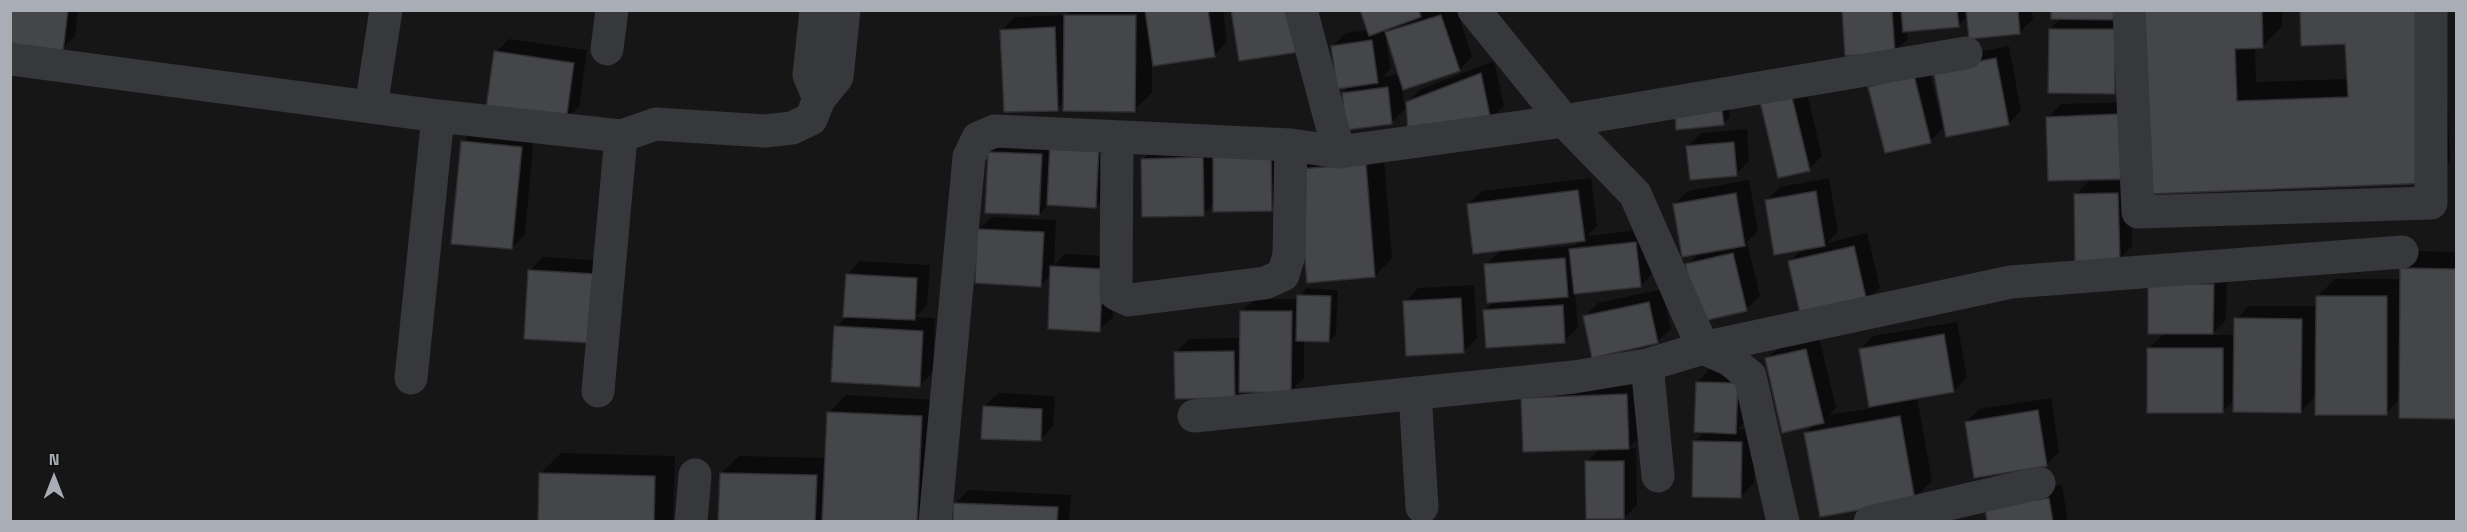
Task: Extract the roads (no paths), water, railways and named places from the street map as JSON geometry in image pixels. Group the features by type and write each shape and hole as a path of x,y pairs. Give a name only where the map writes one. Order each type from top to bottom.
{"street":[{"path":"371,107 386,10"},
{"path":"607,49 612,10"},
{"path":"1301,10 1339,152"},
{"path":"1474,10 1564,121 1635,194 1703,348 1730,360 1750,376 1784,522"},
{"path":"2129,10 2138,212 2432,203 2431,10"},
{"path":"10,59 438,116 621,136 656,124 765,131 792,128 811,119 819,99 809,75 830,13"},
{"path":"935,522 969,157 978,138 995,131 1291,145 1339,152 1564,121 1966,52"},
{"path":"411,378 438,116"},
{"path":"598,391 621,136"},
{"path":"1117,138 1116,294 1129,300 1265,283 1283,275 1289,255 1291,145"},
{"path":"1194,416 1574,377 1647,365 1703,348 2011,282 2402,252"},
{"path":"1647,365 1658,476"},
{"path":"1415,393 1422,507"},
{"path":"691,522 695,475"},
{"path":"1870,522 2039,483"}]}
